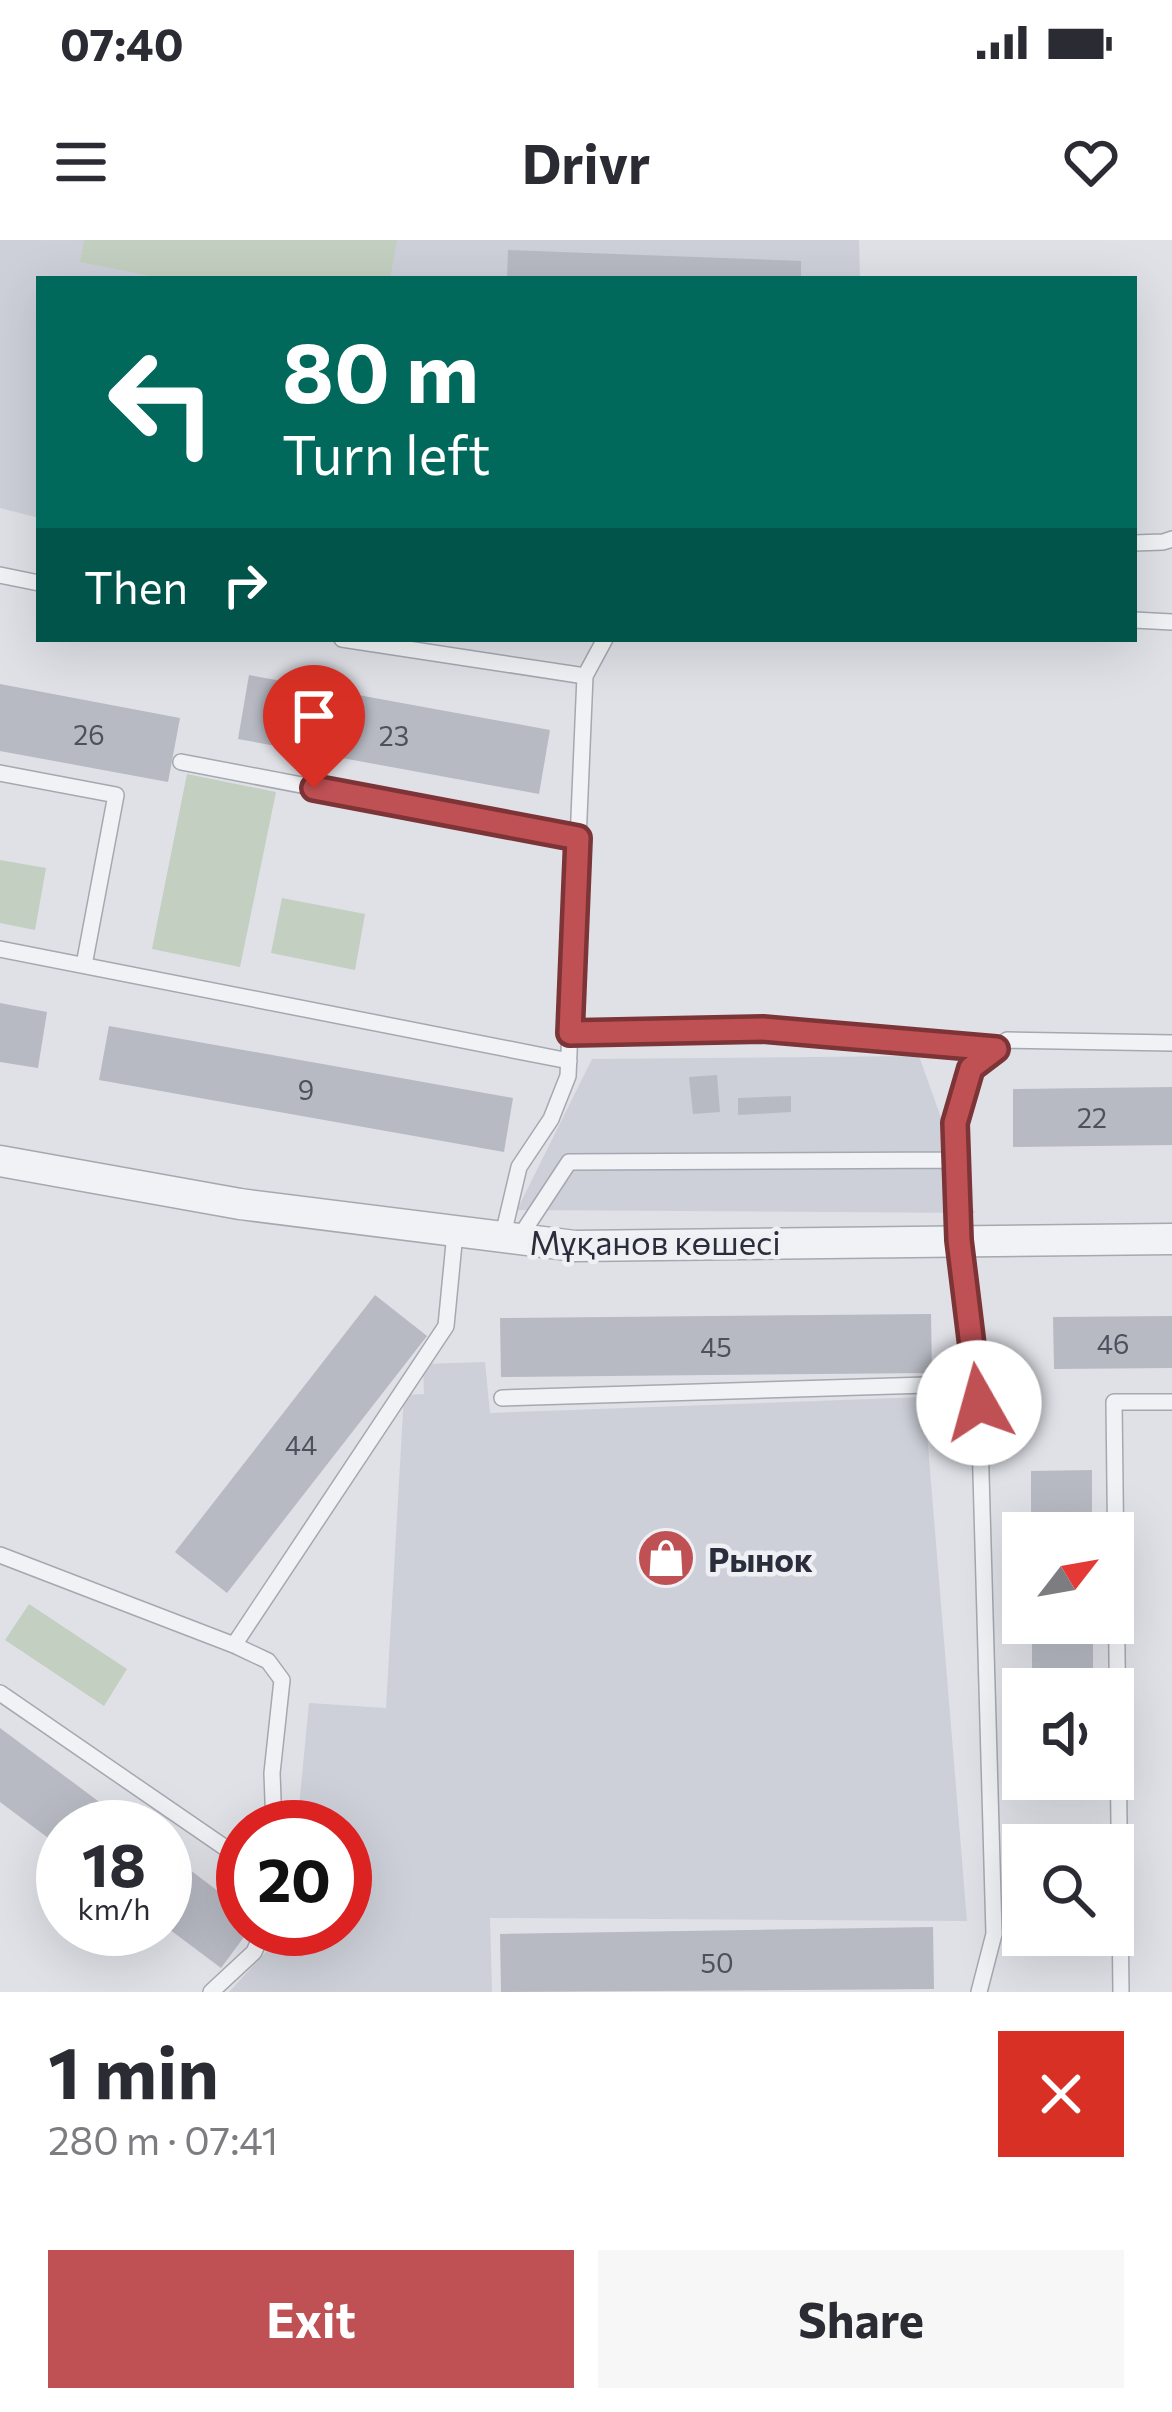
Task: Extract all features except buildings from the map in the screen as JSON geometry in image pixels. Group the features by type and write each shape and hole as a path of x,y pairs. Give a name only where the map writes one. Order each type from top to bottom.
{"street":[{"name":"Мұқанов көшесі","path":"0,1161 240,1204 575,1246 1172,1239"}],"lane":[{"path":"1137,543 1172,539"},
{"path":"0,575 36,582"},
{"path":"1137,620 1172,622"},
{"path":"362,642 585,676"},
{"path":"510,1240 519,1167 551,1119 568,1076 585,676 603,642"},
{"path":"182,762 578,838"},
{"path":"0,773 116,795 84,965"},
{"path":"0,949 569,1061"},
{"path":"570,1033 763,1029 996,1049"},
{"path":"979,1992 994,1934 980,1427 959,1240 955,1123 971,1068 1007,1040 1172,1042"},
{"path":"510,1240 569,1162 956,1160"},
{"path":"234,1645 446,1326 455,1232"},
{"path":"502,1398 927,1384 941,1422 980,1427"},
{"path":"1121,1992 1114,1402 1172,1402"},
{"path":"0,1555 268,1660 282,1680 273,1800"},
{"path":"0,1693 216,1841"},
{"path":"211,1992 250,1956"}],"shaded area":[{"path":"0,240 859,240 860,276 36,276 36,517 0,508"},
{"path":"919,1056 975,1213 517,1210 592,1059"},
{"name":"Рынок","path":"485,1362 490,1413 924,1397 967,1921 490,1918 492,1992 229,1992 262,1956 372,1956 372,1800 300,1800 309,1703 386,1708 404,1395 424,1394 423,1364"}],"green space":[{"path":"84,240 397,240 391,276 152,276 80,262"},
{"path":"187,774 276,792 240,967 152,949"},
{"path":"0,860 46,868 35,930 0,923"},
{"path":"282,898 365,914 355,970 271,953"},
{"path":"29,1604 127,1669 104,1706 5,1640"}],"place":[{"name":"Рынок","path":"666,1558"}],"route":[{"path":"314,788 578,838 570,1033 763,1029 996,1049 971,1068 955,1123 959,1240 979,1403"}]}
